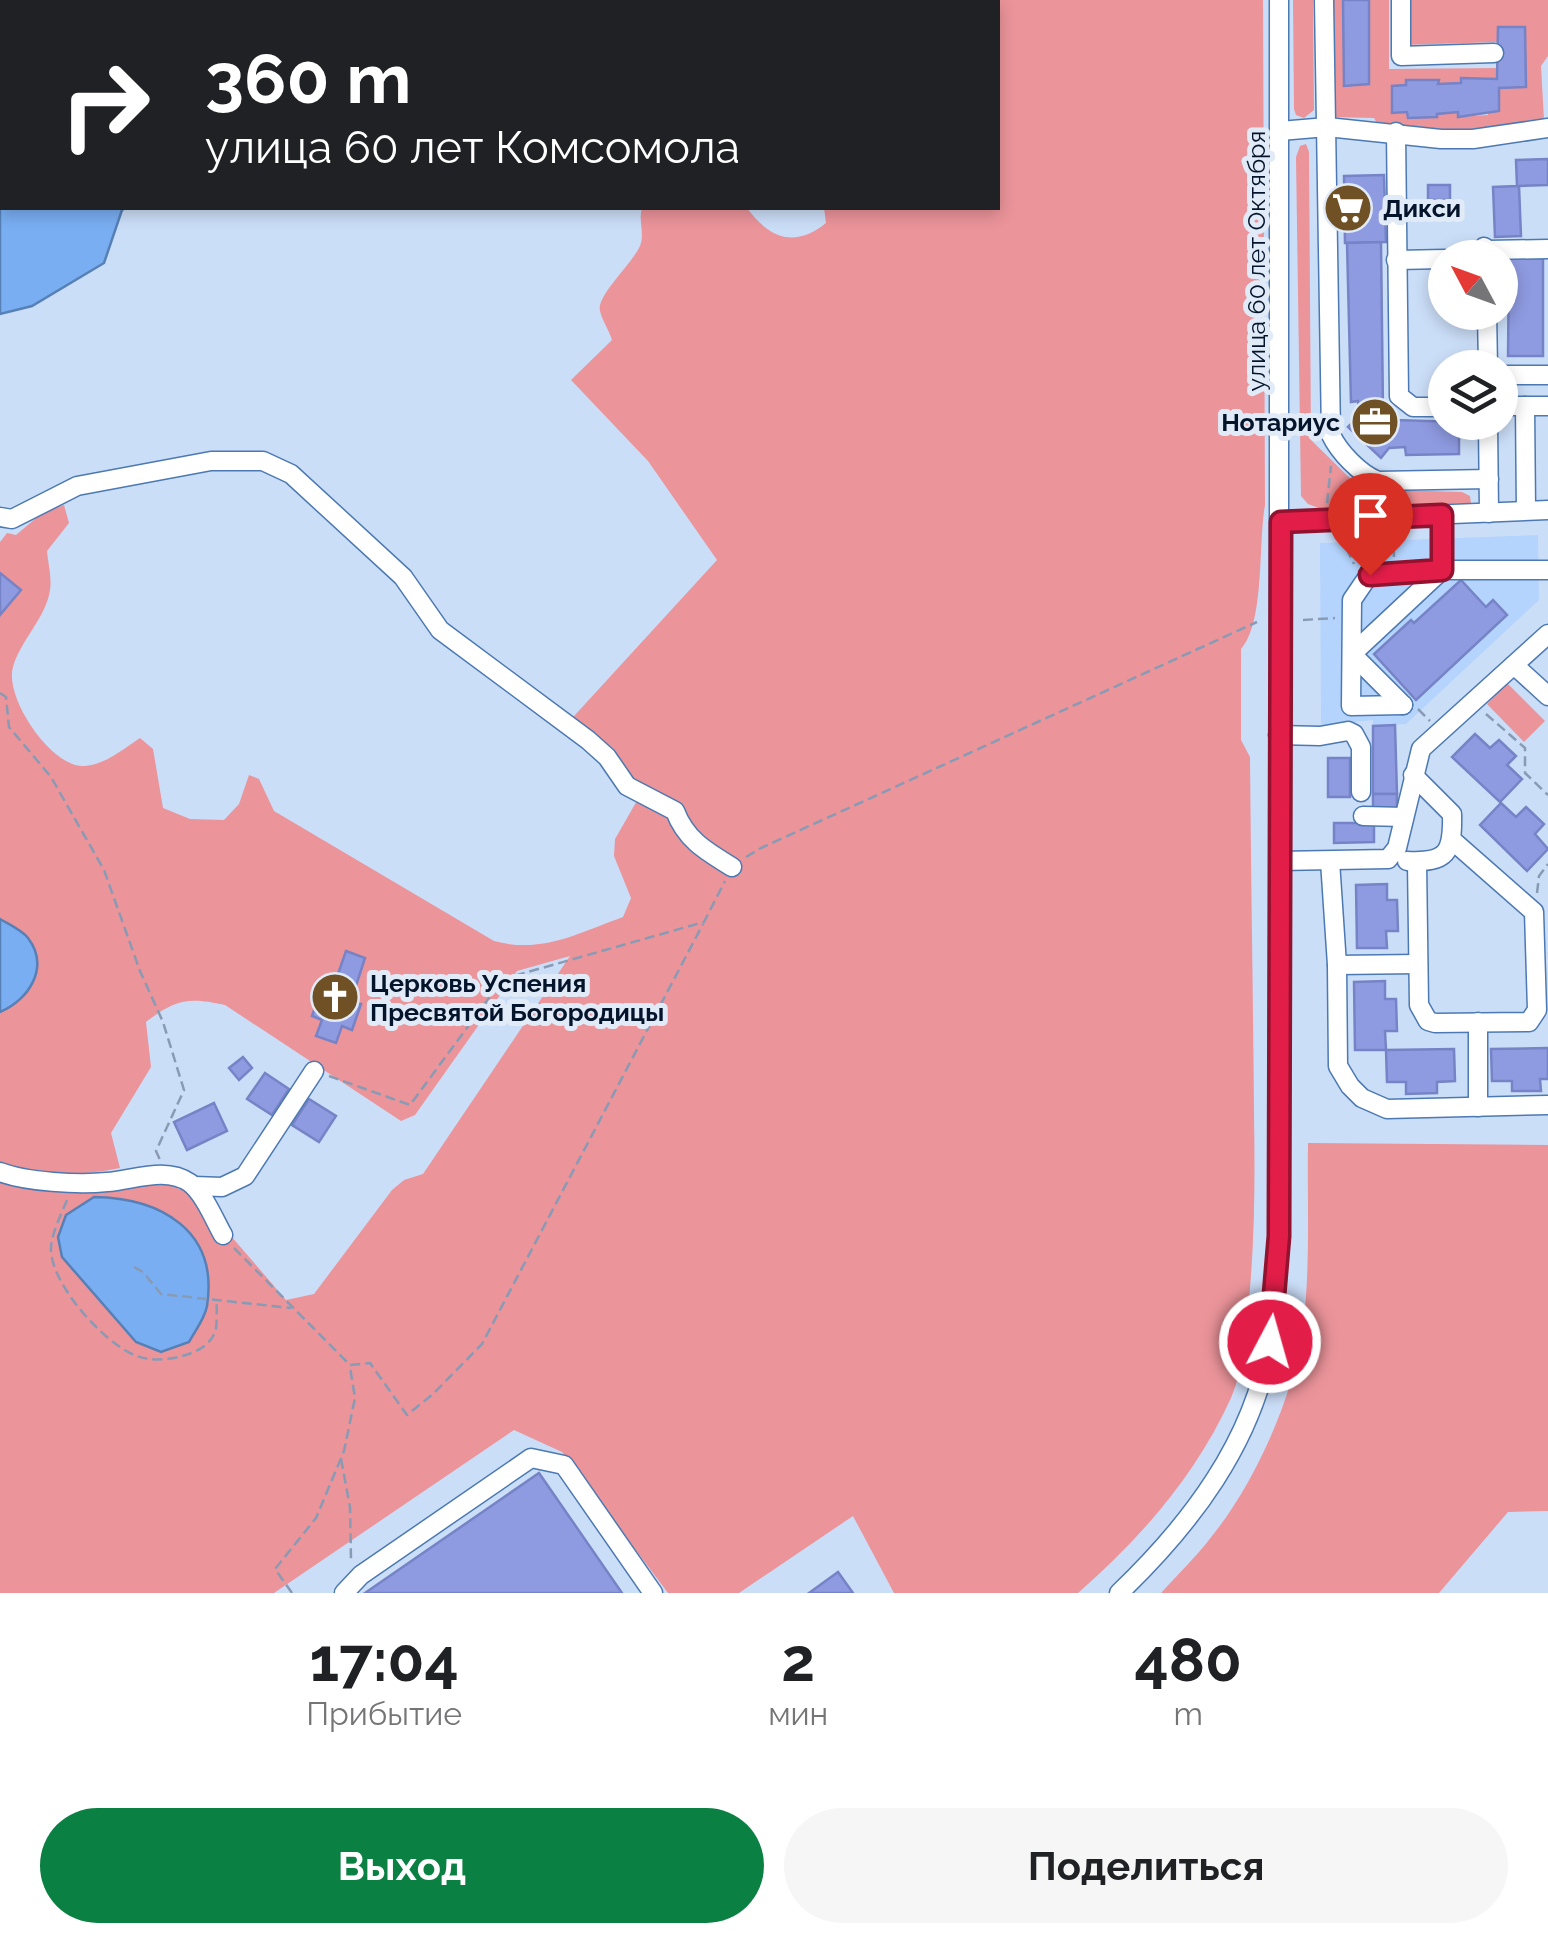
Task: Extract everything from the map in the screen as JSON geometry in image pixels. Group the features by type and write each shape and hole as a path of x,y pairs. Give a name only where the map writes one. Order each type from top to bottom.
{"street":[{"name":"улица 60 лет Октября","path":"1118,1593 1184,1525 1215,1481 1252,1408 1270,1342 1279,1236 1279,0"},
{"path":"1324,0 1331,434 1336,445 1370,478 1489,479"},
{"path":"1401,0 1401,56 1494,53"},
{"path":"1280,131 1326,127 1441,139 1548,128"},
{"path":"1396,132 1398,396 1413,407 1428,407"},
{"path":"1518,250 1548,249"},
{"path":"1396,260 1428,259"},
{"path":"1518,375 1545,374"},
{"path":"1518,406 1548,406"},
{"path":"1526,406 1526,510"},
{"path":"1488,440 1489,513"},
{"path":"0,516 12,519 76,486 211,460 263,462 291,474 403,577 440,630 588,740 607,757 627,786 675,811 694,844 732,867"},
{"path":"1281,522 1548,510"},
{"path":"1352,654 1442,570 1442,515"},
{"path":"1403,705 1351,706 1352,600 1370,575 1548,570"},
{"path":"1382,860 1397,848 1421,749 1548,634"},
{"path":"1352,654 1403,705"},
{"path":"1514,665 1548,696"},
{"path":"1278,735 1320,736 1348,731 1354,734 1361,747 1361,792"},
{"path":"1279,861 1438,860 1447,853 1452,840 1452,814 1413,775"},
{"path":"1363,816 1404,818"},
{"path":"1417,862 1419,1005 1428,1020 1528,1022 1537,1010 1536,919 1530,907 1452,840"},
{"path":"1330,861 1338,1066 1350,1086 1362,1098 1387,1109 1548,1105"},
{"path":"1337,965 1418,964"},
{"path":"1478,1022 1478,1107"},
{"path":"194,1186 222,1187 245,1176 314,1071"},
{"path":"0,1172 40,1181 104,1183 146,1176 178,1176 194,1186 223,1235"},
{"path":"348,1588 531,1458 564,1465 653,1593"}],"path":[{"path":"1327,509 1336,445"},
{"path":"1338,530 1363,584"},
{"path":"1392,531 1395,574"},
{"path":"1302,620 1352,617"},
{"path":"350,1365 370,1363 407,1415 434,1394 482,1344 732,867 761,848 1257,622"},
{"path":"0,692 6,697 9,727 51,777 104,870 162,1022 184,1090 156,1150 160,1166 178,1176"},
{"path":"1403,705 1414,704 1440,731"},
{"path":"1473,704 1525,748 1526,774 1548,795"},
{"path":"1536,919 1537,885 1548,864"},
{"path":"314,1071 410,1105 503,979 704,922"},
{"path":"70,1195 51,1252 64,1288 111,1340 133,1355 149,1360 202,1350 215,1332 217,1300"},
{"path":"223,1235 251,1269 350,1365 354,1398 341,1458 316,1518 276,1568 292,1593"},
{"path":"134,1267 161,1294 293,1308"},
{"path":"341,1458 350,1507 348,1588"}],"shaded area":[{"path":"1000,0 1263,0 1265,505 1254,621 1241,649 1241,740 1250,757 1253,1236 1241,1365 1231,1398 1201,1453 1145,1527 1078,1593 894,1593 853,1516 739,1593 668,1593 562,1452 514,1430 274,1593 0,1593 0,1180 166,1184 185,1191 225,1229 286,1300 314,1294 392,1190 404,1180 423,1174 570,956 517,971 415,1115 401,1121 225,1005 192,1001 174,1004 146,1022 151,1067 111,1133 120,1168 60,1174 0,1165 0,542 7,533 16,535 42,513 64,505 69,523 47,551 51,581 48,600 16,657 12,680 33,729 71,764 99,763 140,738 153,749 163,808 190,819 224,820 239,804 249,775 259,779 274,811 494,941 544,943 623,917 631,898 614,856 615,839 638,799 564,727 717,560 648,461 571,380 612,340 600,305 640,246 642,210 749,210 774,233 793,237 804,236 826,223 824,210 1000,210"},
{"path":"1293,0 1313,0 1314,110 1304,118 1296,115 1294,109"},
{"path":"1326,0 1389,0 1389,69 1498,68 1497,79 1461,78 1461,83 1439,84 1406,81 1406,85 1392,86 1392,112 1407,112 1408,118 1458,112 1459,117 1488,115 1488,111 1499,111 1499,88 1526,86 1498,42 1403,45 1403,37 1411,35 1411,0 1548,0 1548,56 1541,66 1544,120 1454,134 1380,128 1374,118 1331,117"},
{"path":"1306,144 1311,440 1361,489 1462,492 1470,496 1471,503 1321,509 1301,496 1296,157 1300,146"},
{"path":"1538,535 1539,600 1406,724 1373,726 1373,720 1321,726 1320,543"},
{"path":"1507,683 1545,721 1524,742 1487,704"},
{"path":"1308,1143 1548,1145 1548,1511 1508,1512 1439,1593 1161,1593 1228,1515 1269,1440 1290,1386 1302,1334 1307,1287"}],"water":[{"path":"0,210 122,210 104,263 32,306 0,314"},
{"path":"0,919 25,935 37,960 27,991 0,1012"},
{"path":"94,1197 141,1204 162,1212 194,1238 204,1257 208,1280 206,1311 189,1342 161,1352 136,1342 62,1257 58,1237 66,1215"}],"building":[{"path":"1343,0 1369,0 1369,84 1344,86"},
{"path":"1498,27 1525,27 1526,87 1499,88 1499,111 1408,118 1407,112 1392,113 1392,86 1406,85 1406,80 1439,80 1438,84 1461,83 1461,78 1497,79"},
{"path":"1548,159 1548,185 1519,186 1521,236 1495,237 1493,187 1517,186 1516,160"},
{"path":"1384,175 1386,242 1345,243 1344,176"},
{"path":"1428,185 1450,185 1450,200 1428,200"},
{"path":"1381,242 1383,410 1395,420 1428,421 1428,440 1459,440 1459,454 1406,455 1405,447 1389,448 1381,458 1348,427 1359,416 1358,401 1351,402 1347,243"},
{"path":"1518,257 1543,257 1543,356 1518,356 1518,350 1508,350 1508,330 1518,330"},
{"path":"0,573 21,590 0,615"},
{"path":"1461,580 1486,607 1493,600 1507,615 1416,700 1374,654"},
{"path":"1395,725 1397,794 1373,794 1373,726"},
{"path":"1475,734 1490,748 1499,740 1516,756 1507,765 1522,779 1500,802 1452,757"},
{"path":"1328,758 1350,758 1350,797 1328,797"},
{"path":"1373,794 1397,794 1397,810 1373,810"},
{"path":"1501,803 1516,817 1526,807 1544,824 1535,834 1548,849 1527,871 1480,825"},
{"path":"1334,823 1374,823 1374,842 1334,843"},
{"path":"1387,884 1387,900 1397,900 1398,931 1386,931 1387,948 1357,948 1356,885"},
{"name":"Церковь Успения Пресвятой Богородицы","path":"346,951 365,958 351,1001 361,1004 352,1030 342,1026 336,1043 316,1036 322,1020 312,1016 321,990 331,994"},
{"path":"1385,981 1385,999 1396,999 1397,1031 1385,1031 1386,1050 1355,1050 1354,982"},
{"path":"1548,1048 1548,1079 1540,1079 1541,1091 1512,1091 1512,1081 1492,1081 1491,1049"},
{"path":"1454,1049 1455,1081 1437,1082 1437,1093 1406,1094 1406,1082 1387,1082 1386,1050"},
{"path":"243,1057 252,1068 239,1080 229,1068"},
{"path":"265,1073 289,1089 272,1115 247,1099"},
{"path":"309,1099 336,1116 319,1142 292,1125"},
{"path":"214,1103 227,1131 187,1150 174,1122"},
{"path":"539,1473 622,1593 365,1593"},
{"path":"838,1572 853,1593 809,1593"}],"place":[{"name":"Дикси","path":"1348,208"},
{"name":"Нотариус","path":"1375,422"},
{"name":"Церковь Успения Пресвятой Богородицы","path":"335,997"}],"route":[{"path":"1270,1342 1279,1236 1281,522 1442,515 1442,570 1370,575"}]}
